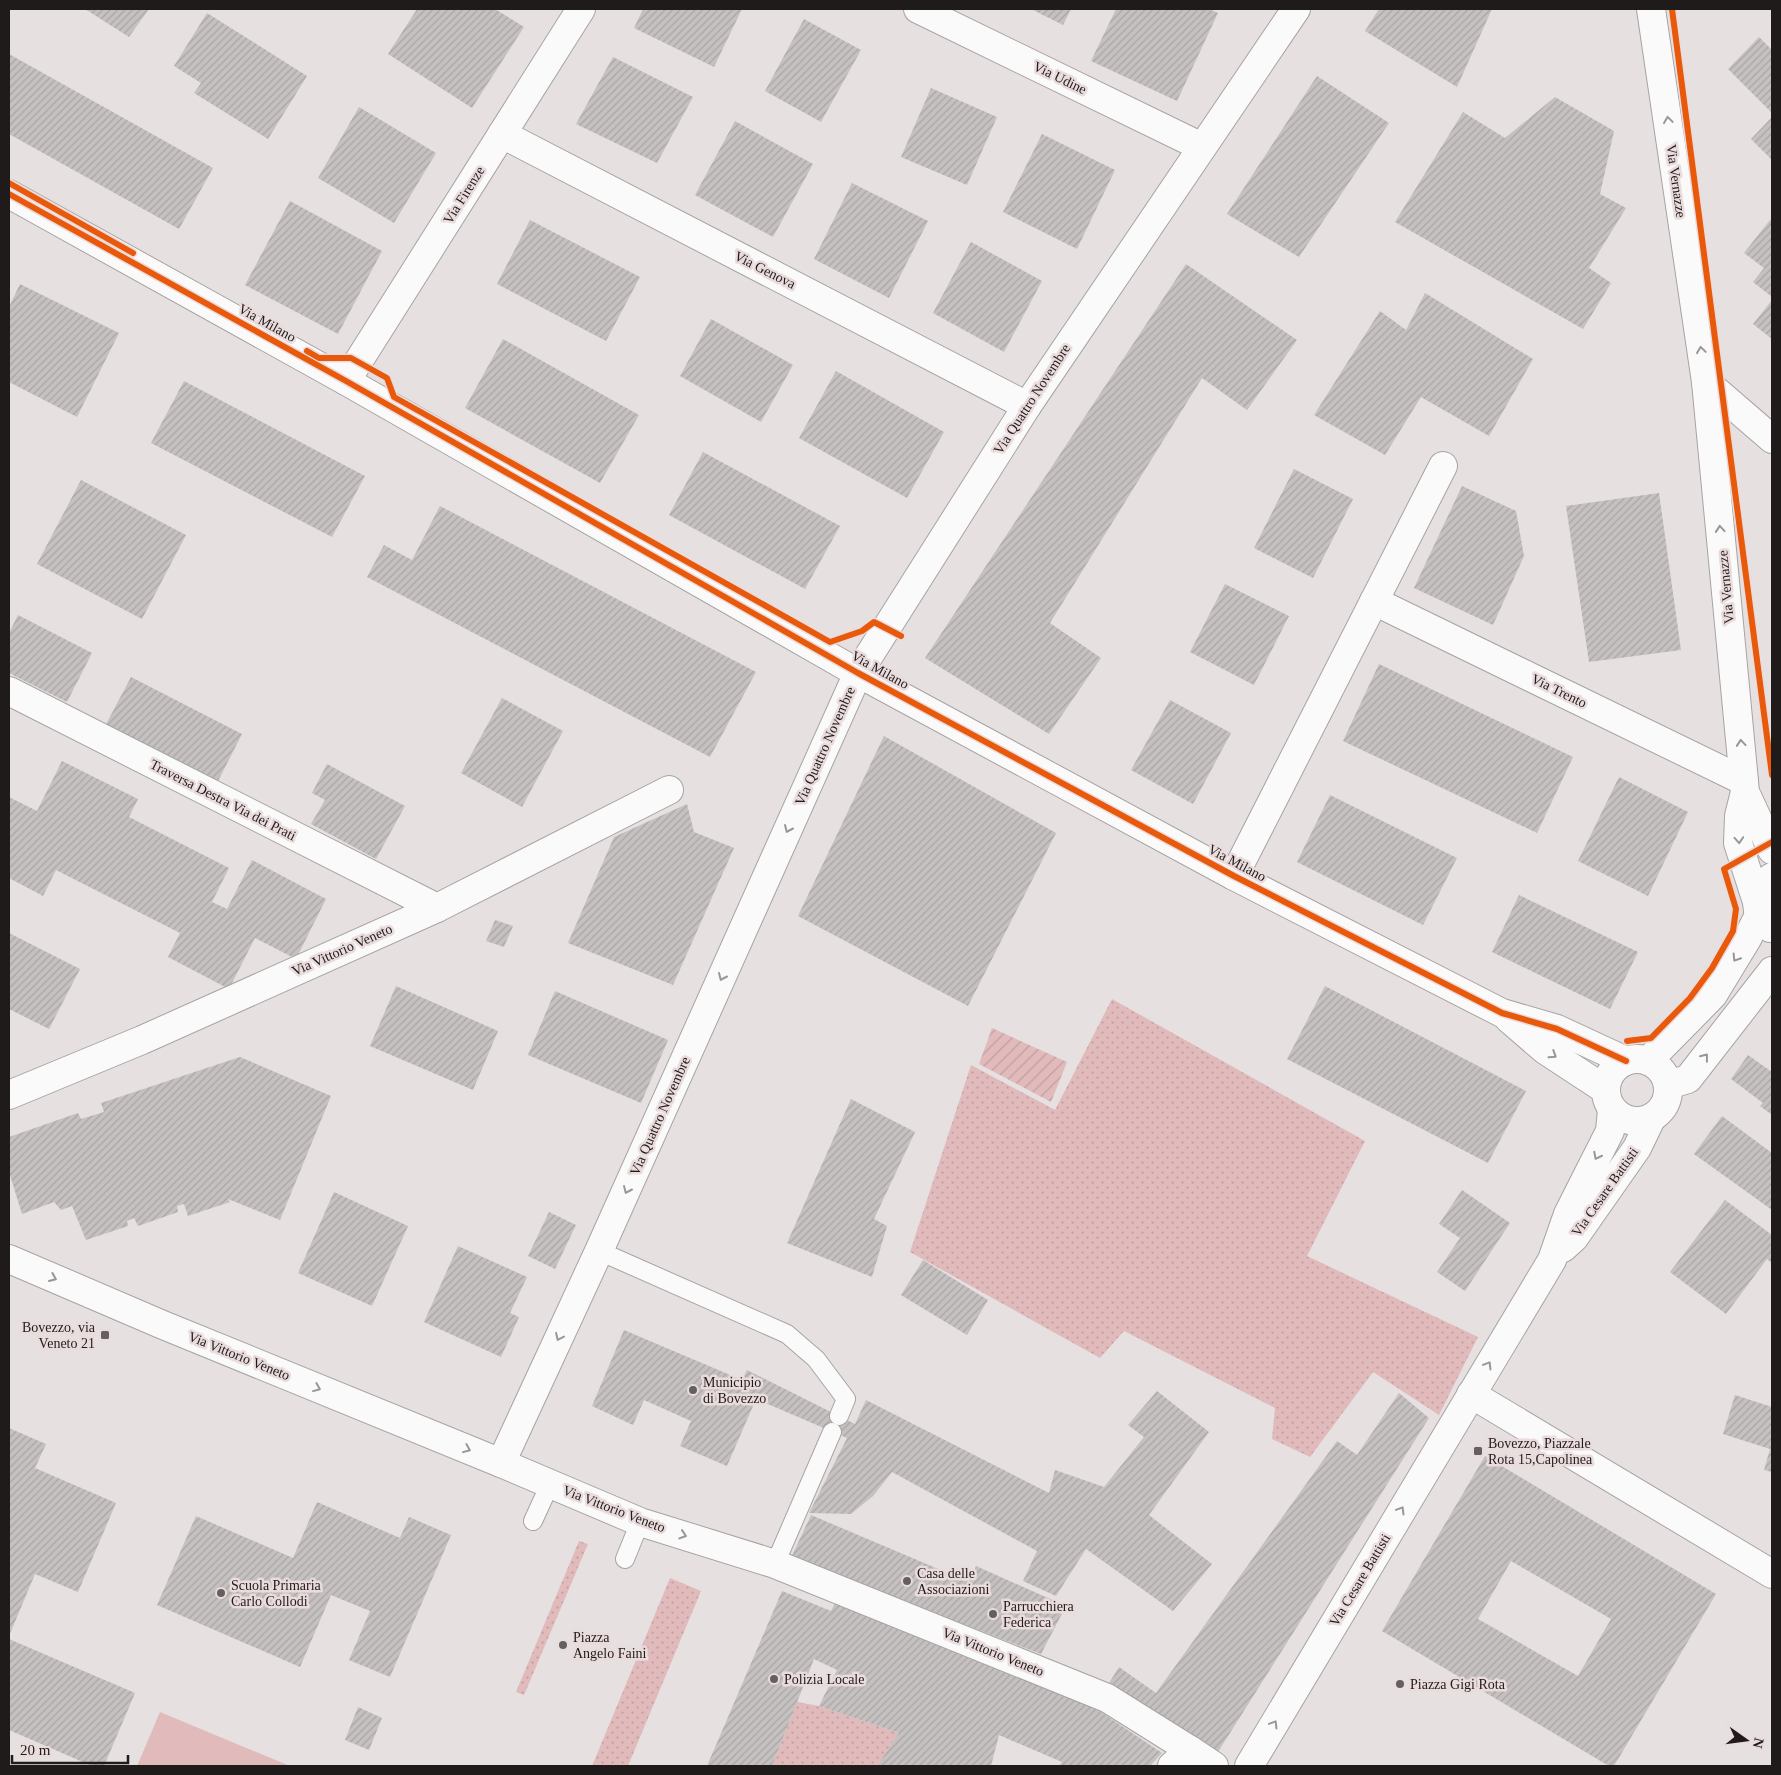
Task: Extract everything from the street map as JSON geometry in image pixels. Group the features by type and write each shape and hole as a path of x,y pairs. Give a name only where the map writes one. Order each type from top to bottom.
{"street":[{"name":"Via Firenze","path":"346,381 581,9"},
{"name":"Via Udine","path":"918,9 1202,147"},
{"name":"Via Quattro Novembre","path":"501,1463 599,1251 858,673 1027,406 1296,9"},
{"name":"Via Vernazze","path":"1651,9 1706,382 1745,786 1738,843 1763,915"},
{"name":"Via Genova","path":"502,134 1027,406"},
{"name":"Via Milano","path":"9,194 346,381 858,673 1234,876 1502,1013 1557,1029 1637,1061"},
{"path":"1706,382 1772,439"},
{"path":"1234,876 1443,466"},
{"name":"Via Trento","path":"1374,601 1745,786"},
{"name":"Traversa Destra Via dei Prati","path":"9,691 437,908"},
{"name":"Via Vernazze","path":"1745,786 1772,850"},
{"name":"Via Vittorio Veneto","path":"9,1094 142,1040 437,908 669,790"},
{"name":"Via Cesare Battisti","path":"1249,1766 1552,1260 1568,1214 1610,1131 1609,1100 1606,1085 1611,1074 1617,1066 1637,1061 1713,995 1763,915 1761,888 1772,877"},
{"path":"1637,1061 1657,1066 1664,1074 1668,1085 1688,1079 1772,972"},
{"name":"Via Milano","path":"1502,1013 1545,1050 1609,1100"},
{"name":"Via Cesare Battisti","path":"1552,1260 1574,1238 1637,1148 1650,1119 1659,1113 1665,1105 1668,1085"},
{"path":"1609,1100 1623,1119 1636,1122 1650,1119"},
{"name":"Via Vittorio Veneto","path":"9,1259 640,1522 774,1564 1107,1698 1181,1758 1214,1766"},
{"path":"1471,1394 1772,1574"}],"lane":[{"path":"599,1251 787,1334 816,1359 846,1399 774,1564"},
{"path":"533,1521 550,1484"},
{"path":"625,1560 640,1522"}],"shaded area":[{"path":"1112,999 1365,1141 1307,1256 1478,1337 1439,1415 1373,1372 1310,1457 1272,1439 1275,1408 1124,1331 1100,1358 910,1252 971,1065 1055,1110"},
{"path":"992,1028 1067,1062 1051,1102 979,1064"},
{"path":"579,1541 588,1544 524,1695 516,1692"},
{"path":"670,1578 701,1591 628,1766 592,1766"},
{"path":"797,1702 819,1706 899,1733 877,1766 772,1766"},
{"path":"160,1712 290,1766 137,1766"}],"building":[{"path":"85,9 149,9 129,37"},
{"path":"417,9 495,9 524,27 472,108 388,54"},
{"path":"643,9 742,9 714,67 634,28"},
{"path":"1031,9 1071,9 1063,25"},
{"path":"1116,9 1209,9 1218,13 1177,101 1091,61"},
{"path":"1379,9 1492,9 1457,87 1365,31"},
{"path":"207,13 307,76 268,139 194,93 201,83 174,66"},
{"path":"804,19 861,50 821,122 765,91"},
{"path":"1759,37 1772,50 1772,113 1728,69"},
{"path":"9,54 213,168 179,229 9,134"},
{"path":"613,57 693,97 657,163 576,124"},
{"path":"1317,76 1389,123 1299,257 1227,214"},
{"path":"931,88 997,117 967,185 901,157"},
{"path":"1555,97 1614,131 1600,194 1626,208 1589,268 1611,283 1583,329 1395,222 1463,112 1505,138"},
{"path":"359,107 436,153 394,223 318,178"},
{"path":"1772,117 1772,160 1751,139"},
{"path":"735,121 813,164 773,237 695,195"},
{"path":"1042,134 1115,170 1077,249 1003,212"},
{"path":"852,183 928,221 889,298 814,259"},
{"path":"290,201 382,251 338,334 245,285"},
{"path":"530,220 640,277 606,341 497,284"},
{"path":"1770,220 1772,221 1772,297 1753,282 1764,268 1744,253"},
{"path":"971,242 1042,281 1004,352 933,313"},
{"path":"1186,264 1297,340 1247,410 1202,378 1050,623 1101,658 1049,734 925,658"},
{"path":"20,284 119,333 77,417 9,382 9,307"},
{"path":"1425,293 1533,359 1489,436 1421,397 1385,455 1314,415 1380,311 1406,330"},
{"path":"1772,300 1772,339 1753,324"},
{"path":"711,319 793,365 761,422 680,376"},
{"path":"503,339 639,415 600,483 465,408"},
{"path":"836,371 944,432 907,498 799,438"},
{"path":"184,381 365,476 332,537 151,443"},
{"path":"703,452 840,526 805,589 669,515"},
{"path":"1294,469 1353,499 1313,578 1254,548"},
{"path":"81,480 186,535 142,619 37,564"},
{"path":"1462,486 1516,511 1524,556 1493,625 1414,588"},
{"path":"1659,493 1681,650 1589,662 1566,506"},
{"path":"440,506 756,672 710,757 367,577 384,545 412,560"},
{"path":"1225,584 1289,616 1254,685 1190,652"},
{"path":"18,615 92,653 67,702 9,673 9,633"},
{"path":"1379,664 1573,757 1537,833 1343,741"},
{"path":"131,677 242,734 216,785 104,728"},
{"path":"502,698 563,731 522,807 461,773"},
{"path":"1170,700 1231,733 1193,804 1131,770"},
{"path":"884,736 1056,833 968,1006 798,916"},
{"path":"62,761 138,799 129,817 229,868 212,902 227,909 252,860 326,899 296,959 255,938 229,989 168,957 180,933 56,870 43,896 9,878 9,797 37,811"},
{"path":"327,764 405,806 376,859 311,824 325,800 312,793"},
{"path":"1619,777 1688,812 1648,896 1578,861"},
{"path":"1330,795 1457,858 1423,925 1297,862"},
{"path":"687,804 694,832 734,848 673,985 568,943 614,837"},
{"path":"1519,895 1638,952 1610,1009 1492,952"},
{"path":"495,920 513,926 504,947 486,941"},
{"path":"9,933 80,969 49,1029 9,1009"},
{"path":"396,986 498,1031 473,1090 370,1046"},
{"path":"1325,986 1526,1091 1488,1163 1287,1059"},
{"path":"555,991 668,1040 641,1103 528,1055"},
{"path":"1748,1055 1772,1072 1772,1115 1760,1106 1763,1103 1731,1079"},
{"path":"240,1057 331,1096 280,1220 228,1199 230,1202 188,1216 184,1204 177,1206 178,1212 138,1226 134,1218 127,1221 128,1226 86,1240 72,1206 61,1210 54,1202 22,1214 9,1172 9,1137 78,1113 81,1119 104,1112 101,1103"},
{"path":"851,1099 915,1132 874,1219 887,1226 872,1277 787,1243"},
{"path":"1722,1116 1772,1153 1772,1210 1694,1154"},
{"path":"1462,1190 1510,1223 1465,1291 1437,1272 1460,1238 1439,1224"},
{"path":"334,1192 408,1226 372,1306 298,1273"},
{"path":"1725,1200 1772,1235 1772,1263 1767,1259 1726,1314 1670,1272"},
{"path":"549,1212 576,1225 555,1269 528,1256"},
{"path":"458,1246 527,1277 510,1313 519,1317 501,1357 424,1322"},
{"path":"923,1260 988,1300 967,1335 901,1295"},
{"path":"624,1330 742,1380 747,1370 855,1424 866,1400 1049,1493 1055,1470 1104,1487 1144,1437 1128,1425 1157,1391 1209,1432 1149,1515 1212,1564 1173,1611 1086,1549 1056,1596 1023,1581 1037,1551 892,1472 873,1496 851,1514 809,1513 847,1438 756,1399 727,1466 680,1446 691,1421 644,1400 633,1425 592,1406"},
{"path":"1399,1393 1429,1418 1216,1755 1106,1688 1119,1667 1156,1693 1337,1441 1357,1455"},
{"path":"1735,1395 1772,1407 1772,1472 1764,1470 1770,1449 1723,1434"},
{"path":"9,1428 46,1444 35,1468 116,1503 78,1592 35,1574 9,1636"},
{"path":"1485,1456 1716,1594 1614,1766 1609,1766 1382,1631","holes":["1511,1561 1611,1619 1578,1676 1478,1619"]},
{"path":"317,1502 400,1538 409,1517 451,1535 390,1677 349,1660 370,1611 331,1595 300,1667 157,1605 196,1516 293,1558"},
{"path":"811,1515 969,1582 976,1566 1066,1606 1041,1654 791,1558"},
{"path":"782,1591 831,1611 835,1603 1080,1698 1162,1753 1150,1766 1059,1766 1062,1762 999,1735 991,1766 877,1766 899,1733 819,1706 837,1670 814,1659 772,1766 707,1766"},
{"path":"9,1639 135,1693 104,1766 92,1766 9,1730"},
{"path":"358,1707 382,1718 369,1750 345,1740"}],"cycle path":[{"path":"1672,9 1772,775"},
{"path":"9,183 133,253"},
{"path":"9,194 346,381 858,673 1234,876 1502,1013 1557,1029 1626,1061"},
{"path":"307,351 319,358 351,358 387,378 394,397 830,642 862,631 874,622 901,636"},
{"path":"1627,1041 1651,1038 1690,998 1712,968 1733,931 1736,909 1724,869 1772,842"}],"place":[{"name":"Bovezzo, via Veneto 21","path":"105,1335"},
{"name":"Municipio di Bovezzo","path":"693,1390"},
{"name":"Bovezzo, Piazzale Rota 15,Capolinea","path":"1478,1451"},
{"name":"Casa delle Associazioni","path":"907,1581"},
{"name":"Scuola Primaria Carlo Collodi","path":"221,1593"},
{"name":"Parrucchiera Federica","path":"993,1614"},
{"name":"Piazza Angelo Faini","path":"563,1645"},
{"name":"Polizia Locale","path":"774,1679"},
{"name":"Piazza Gigi Rota","path":"1400,1684"}]}
